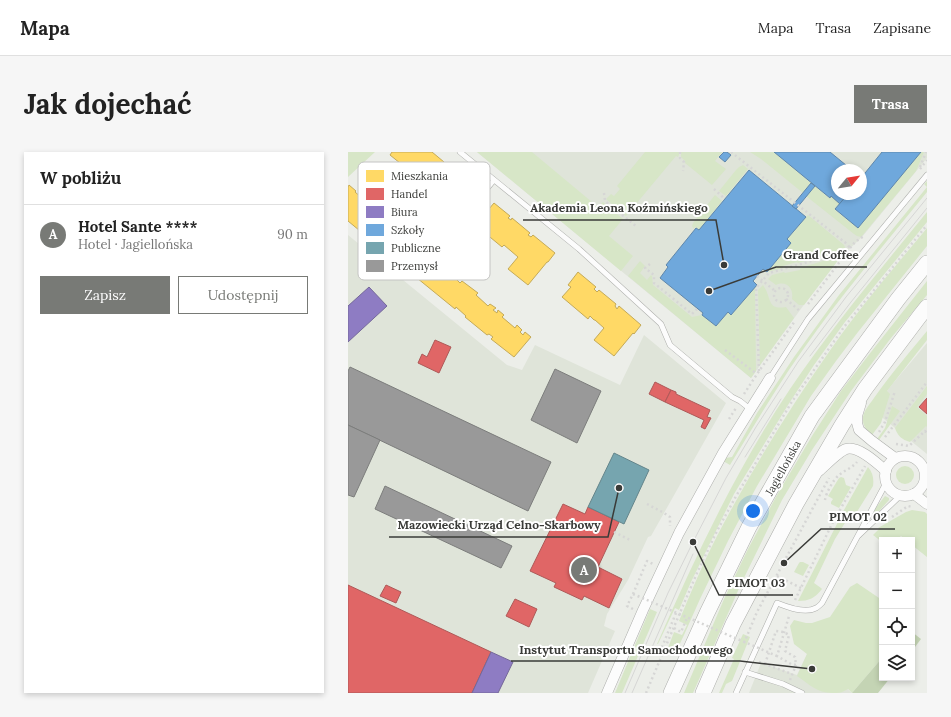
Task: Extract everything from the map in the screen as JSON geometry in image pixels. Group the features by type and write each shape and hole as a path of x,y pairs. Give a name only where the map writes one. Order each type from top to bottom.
{"main road":[{"name":"Jagiellońska","path":"671,693 707,613 749,527 812,416 898,298 927,263"},
{"path":"703,693 733,624 796,504 842,425 865,389 927,307"}],"street":[{"path":"607,693 643,610 679,533 723,453 770,378"},
{"path":"865,389 857,416 858,428 864,435 896,458"},
{"path":"813,476 841,452 851,448 858,450 886,471"},
{"path":"901,456 912,457 921,463 924,468 926,480 923,486 914,494 901,496 895,493 886,483 885,477 888,466 896,458 901,456"},
{"path":"914,494 927,504"}],"lane":[{"path":"460,152 472,162"},
{"path":"770,378 808,319 927,175"},
{"path":"490,177 580,249 661,324 670,345 732,397 740,400 750,409"},
{"path":"490,185 494,180"},
{"path":"736,693 777,603 792,608 808,610 816,608 822,603 886,483"},
{"path":"856,538 901,496"},
{"path":"745,672 783,684 802,693"}],"path":[{"path":"680,152 680,158 684,162 683,171"},
{"path":"731,152 847,244 850,248"},
{"path":"919,170 926,152"},
{"path":"714,189 724,199"},
{"path":"604,193 605,201 636,226"},
{"path":"646,693 697,573 717,531 791,403 844,327 927,225"},
{"path":"725,350 758,372 756,288 769,273 840,253 847,253"},
{"path":"650,264 646,268 654,275 654,283 692,314 697,309"},
{"path":"757,276 775,290"},
{"path":"782,288 788,292 788,296 784,302 776,301 774,298 775,290 782,288"},
{"path":"786,299 801,312"},
{"path":"882,442 927,382"},
{"path":"878,433 884,424 895,391"},
{"path":"894,444 909,446 925,431 927,433"},
{"path":"885,438 890,441"},
{"path":"776,656 800,588 833,522 867,465 858,460 853,467 837,477 826,495 826,500"},
{"path":"744,643 757,612 830,477"},
{"path":"647,504 670,517 670,529"},
{"path":"891,518 908,506 916,507"},
{"path":"614,532 630,540"},
{"path":"634,610 626,606 634,594 647,561 654,564"},
{"path":"777,576 800,588"},
{"path":"634,594 744,643 776,656 791,664 796,665 795,658 785,651 788,635 784,632 776,632 765,664"},
{"path":"665,648 662,647 663,643 676,613"},
{"path":"674,628 681,632 687,618"},
{"path":"760,659 759,662 792,674"}],"shaded area":[{"path":"477,152 927,152 927,158 862,237 839,259 751,378"},
{"path":"348,235 358,243 358,280 403,280 507,365 522,370 535,345 620,385 644,335 726,403 651,536 648,537 628,580 607,614 604,626 615,631 588,693 348,693"},
{"path":"927,343 927,454 873,410"},
{"path":"807,654 852,693 749,693 761,663 797,675"}],"green space":[{"path":"348,152 375,152 364,162 358,162 358,168 348,177"},
{"path":"477,152 532,152 598,207 603,202 623,219 609,236 633,256 621,271"},
{"path":"645,152 679,152 679,155 678,157 676,156 626,216 606,199 611,194 614,196 620,189 617,186"},
{"path":"681,152 722,152 715,161 726,169 712,185 685,163 681,157"},
{"path":"750,152 774,152 811,183 803,193"},
{"path":"921,152 924,152 916,171 861,237 854,234 806,196 815,186 829,198 831,196 831,200 836,200 840,204 835,210 858,228"},
{"path":"743,165 748,169 726,196 719,191 736,170"},
{"path":"927,187 927,192 871,260 805,346 772,396 730,465 723,461 725,458 732,457 757,413 794,357 839,295"},
{"path":"715,195 722,201 699,230 695,227 694,229 692,226 693,223"},
{"path":"927,212 927,222 845,322 814,365 788,405 734,494 679,610 675,608 657,644 702,546 734,482 770,420 823,343"},
{"path":"808,215 844,245 845,250 798,263 797,262 783,266 783,268 767,272 791,243 787,239"},
{"path":"927,228 927,246 858,332 811,396 757,486 728,541 676,652 668,648 674,632 682,635 687,625 679,621 702,567 743,488 771,441 800,394 842,333"},
{"path":"836,257 839,259 804,305 799,305 792,299 792,291 786,284 776,285 768,279 772,275 800,270 800,268"},
{"path":"640,261 645,266 640,273 647,280 651,275 653,285 692,317 702,315 716,326 728,312 732,314 755,287 756,371 751,378 628,276"},
{"path":"927,281 927,295 891,338 851,391 812,450 782,500 741,584 693,693 684,693 724,599 748,549 777,495 841,391"},
{"path":"763,285 772,304 780,308 786,307 794,318 760,365 758,290"},
{"path":"927,331 927,340 887,391 890,394 881,423 872,435 864,425 863,420 867,407"},
{"path":"927,386 927,394 917,407 927,416 927,427 926,426 910,442 907,441 900,437 895,428"},
{"path":"892,406 900,411 879,440 877,439 885,428"},
{"path":"901,466 909,466 914,471 912,482 909,484 901,484 896,479 896,471"},
{"path":"868,467 873,476 873,486 855,515 851,513 835,539 814,583 822,589 812,598 798,601 844,510"},
{"path":"841,477 844,478 846,485 851,487 839,508 831,504 833,499 828,496"},
{"path":"885,496 889,498 889,500 873,518 870,515"},
{"path":"912,510 925,512 927,514 927,557 915,547 915,537 879,537 879,540 873,535 879,529 878,528"},
{"path":"800,562 809,565 803,576 794,572"},
{"path":"857,583 879,598 879,662 852,693 848,689 839,693 827,693 813,688 797,676 807,654 794,644 790,626 794,620 812,623 830,617 850,587"},
{"path":"650,609 657,612 622,693 615,693"},
{"path":"743,634 750,637 732,681 726,684 722,693 719,693 734,659 732,658"},
{"path":"915,634 921,639 915,647"},
{"path":"879,662 879,681 888,681 878,693 852,693"}],"building: Mieszkania":[{"path":"392,152 432,152 444,162 399,162 390,155"},
{"path":"349,185 358,195 358,229 348,221"},
{"path":"494,203 510,216 508,218 511,220 512,218 530,233 528,235 531,237 533,235 555,253 528,285 508,269 518,257 504,245 502,247 490,237 490,208"},
{"path":"578,272 596,287 594,289 597,292 599,290 616,304 615,306 617,309 619,306 641,325 614,356 594,340 604,328 590,316 588,319 562,297 571,287 568,285"},
{"path":"419,280 457,280 460,283 462,281 478,293 476,295 488,306 490,304 496,308 493,310 497,313 498,310 504,315 502,317 515,328 517,325 522,330 520,332 523,335 525,332 531,337 514,357 491,339 493,337 489,334 487,335 465,317 466,316 456,307 455,309"}],"building: Handel":[{"path":"435,340 451,347 439,373 418,363 422,354 427,357"},
{"path":"655,382 671,390 665,402 649,394"},
{"path":"671,390 676,392 676,394 710,410 707,417 711,418 705,429 701,427 704,420 665,402"},
{"path":"927,398 927,414 919,407"},
{"path":"563,504 585,514 588,507 619,522 598,567 622,579 609,608 584,596 582,600 554,587 556,583 530,571"},
{"path":"348,585 491,652 472,693 348,693"},
{"path":"386,585 401,592 396,603 380,596"},
{"path":"515,599 537,609 529,627 506,616"}],"building: Biura":[{"path":"369,287 387,306 348,342 348,306"},
{"path":"491,652 513,662 498,693 472,693"}],"building: Szkoły":[{"path":"724,152 731,155 725,162 719,157"},
{"path":"774,152 830,152 845,164 831,164 830,198"},
{"path":"882,152 921,152 858,228 835,209 843,200 867,200 867,171"},
{"path":"749,170 806,217 787,239 791,243 767,272 763,269 753,281 757,285 731,315 728,312 716,326 702,315 703,313 660,278 668,267 666,265 696,228 699,230"},
{"path":"811,183 815,186 796,209 792,206"},
{"path":"836,200 843,200 840,204"}],"building: Publiczne":[{"path":"614,453 649,470 624,524 588,507"}],"building: Przemysł":[{"path":"350,367 551,462 528,511 348,425 348,371"},
{"path":"555,369 601,391 577,443 531,420"},
{"path":"348,425 380,440 354,497 348,495"},
{"path":"385,486 512,546 501,568 375,509"}],"tram line":[{"path":"625,693 668,593 693,542 726,478 756,427 798,362 846,297 927,198"},
{"path":"810,356 851,302 927,208"},
{"path":"745,457 781,399"},
{"path":"632,693 693,554"}],"place":[{"name":"Akademia Leona Koźmińskiego","path":"724,265"},
{"name":"Grand Coffee","path":"709,291"},
{"name":"Mazowiecki Urząd Celno-Skarbowy","path":"619,488"},
{"name":"PIMOT 03","path":"693,542"},
{"name":"PIMOT 02","path":"784,563"},
{"name":"Hotel Sante ****","path":"584,570"},
{"name":"Instytut Transportu Samochodowego","path":"812,669"}]}
